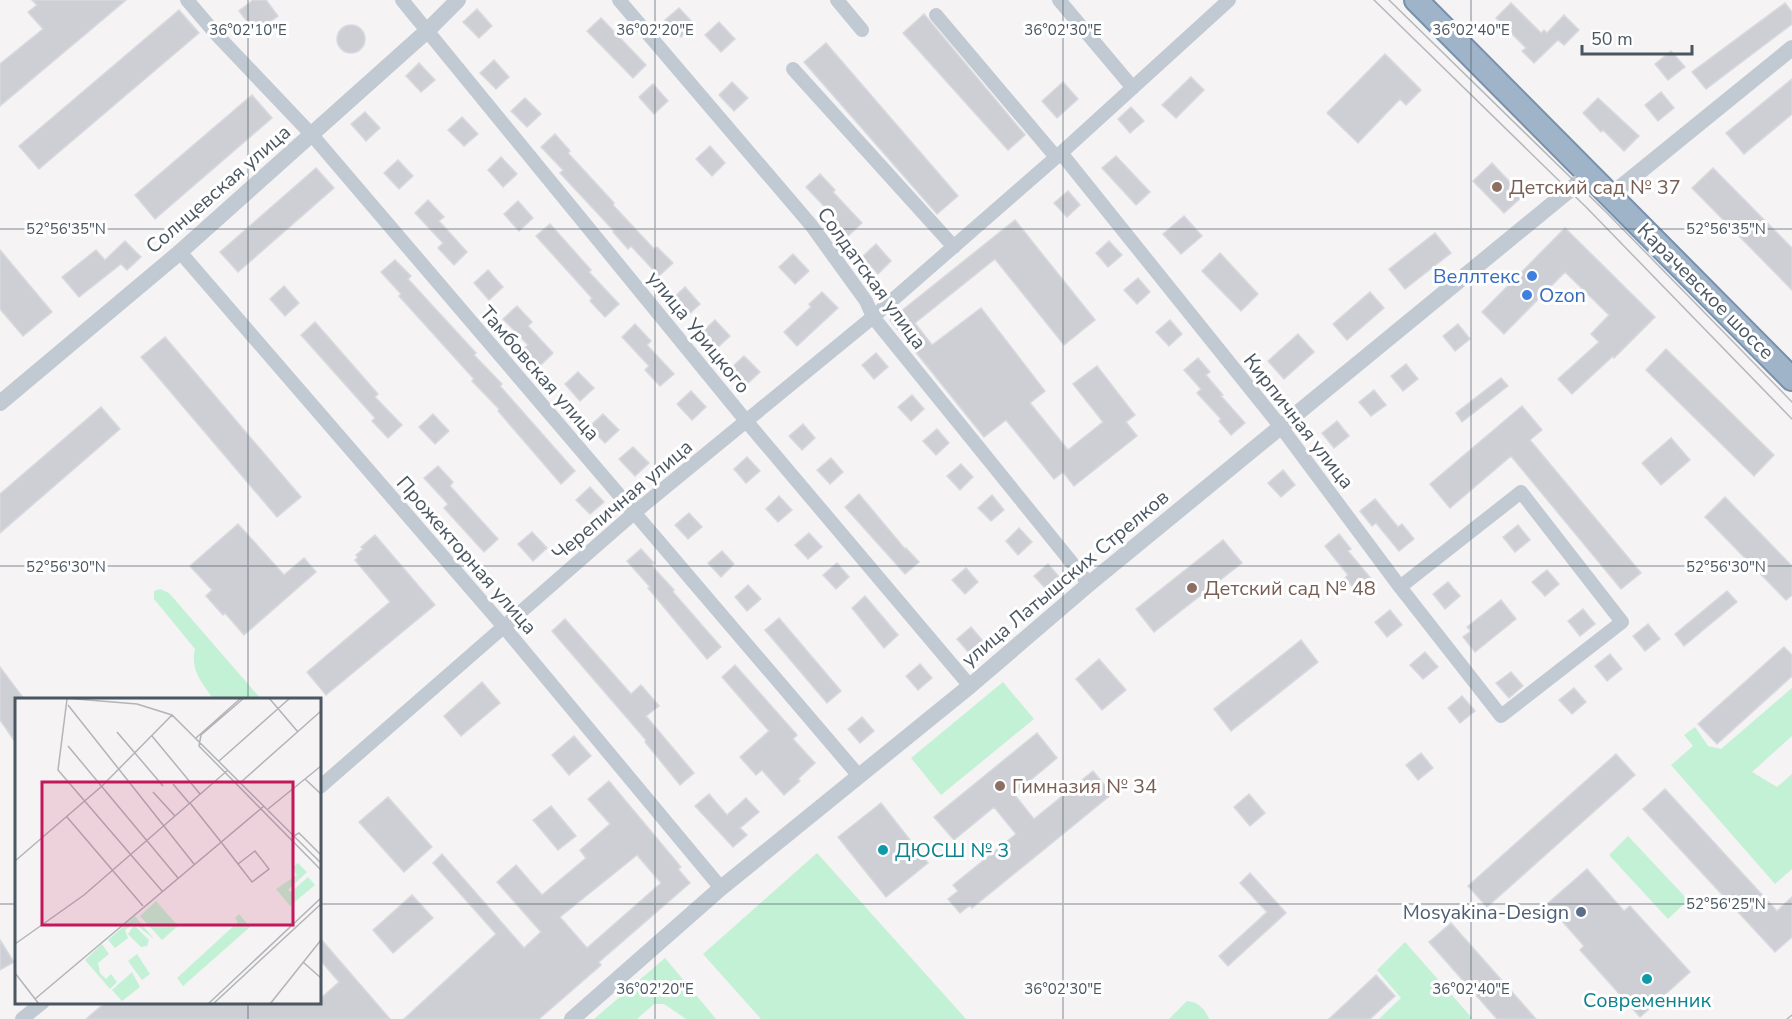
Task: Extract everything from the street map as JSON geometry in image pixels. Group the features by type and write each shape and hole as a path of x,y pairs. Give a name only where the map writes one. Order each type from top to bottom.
{"highway":[{"name":"Карачевское шоссе","path":"1419,1 1792,379"}],"street":[{"name":"Тамбовская улица","path":"187,0 216,34 312,135 859,776"},
{"name":"улица Урицкого","path":"402,0 747,422 970,686"},
{"name":"Солнцевская улица","path":"0,403 180,252 427,31 458,0"},
{"name":"Солдатская улица","path":"619,0 811,225 866,301 873,317 1089,584"},
{"path":"837,0 862,30"},
{"path":"1059,0 1132,88"},
{"name":"Черепичная улица","path":"321,786 634,513 747,422 954,247 1229,0"},
{"path":"936,15 1058,155"},
{"path":"1611,195 1792,48"},
{"path":"793,69 954,247"},
{"name":"Кирпичная улица","path":"1058,155 1281,427 1400,587 1501,716 1622,621 1521,492 1400,587"},
{"name":"улица Латышских Стрелков","path":"572,1019 721,888 970,686 1089,584 1589,174"},
{"name":"Прожекторная улица","path":"180,252 504,627 721,888"},
{"path":"22,1019 41,1004"}],"green space":[{"path":"160,589 169,593 260,698 212,698 196,670 195,649 154,599 154,591"},
{"path":"1003,682 1034,719 941,795 911,758"},
{"path":"1792,688 1792,736 1752,772 1777,787 1792,774 1792,869 1775,884 1671,765 1693,746 1684,735 1695,727 1708,746 1721,749"},
{"path":"1628,836 1688,900 1668,919 1609,855"},
{"path":"817,853 966,1019 761,1019 703,954"},
{"path":"1405,942 1473,1019 1379,1019 1401,998 1377,970"},
{"path":"665,958 716,1019 686,1019 664,1004 654,1004 637,1019 594,1019"},
{"path":"1187,1001 1201,1007 1209,1019 1169,1019"}],"building":[{"path":"32,0 126,0 0,106 0,64 43,29 28,12 37,5"},
{"path":"253,0 266,0 278,16 255,32 239,11"},
{"path":"1511,3 1541,33 1544,30 1547,33 1564,15 1579,30 1564,45 1558,40 1534,63 1522,51 1526,48 1496,18"},
{"path":"1785,3 1792,12 1792,24 1706,89 1692,72"},
{"path":"679,8 694,24 681,37 665,20"},
{"path":"477,9 492,26 479,38 463,22"},
{"path":"179,10 199,33 39,169 19,146"},
{"path":"924,14 1025,135 1008,150 903,33"},
{"path":"601,18 646,65 633,78 587,31"},
{"path":"719,22 735,39 721,52 705,35"},
{"path":"351,25 361,29 365,39 361,49 351,53 341,49 337,39 341,29"},
{"path":"826,43 958,196 937,214 804,62"},
{"path":"1671,51 1685,67 1668,80 1655,64"},
{"path":"1385,54 1421,90 1406,105 1400,99 1358,143 1327,113"},
{"path":"494,60 509,77 496,89 480,73"},
{"path":"419,63 435,80 421,92 406,76"},
{"path":"1191,77 1204,90 1176,118 1162,105"},
{"path":"1792,79 1792,114 1744,154 1726,133"},
{"path":"732,82 748,98 734,111 719,95"},
{"path":"1063,82 1078,99 1057,118 1042,101"},
{"path":"653,84 668,101 654,114 639,97"},
{"path":"1661,92 1674,108 1658,121 1645,105"},
{"path":"252,95 272,118 155,219 135,195"},
{"path":"525,98 541,114 527,127 511,111"},
{"path":"1598,98 1639,136 1624,151 1583,113"},
{"path":"1131,107 1144,121 1130,133 1118,119"},
{"path":"365,112 380,128 366,141 351,124"},
{"path":"462,117 478,134 464,146 448,130"},
{"path":"555,134 570,151 568,153 614,203 613,205 654,249 657,247 673,263 659,276 631,246 628,249 560,173 563,170 541,147"},
{"path":"710,146 725,163 712,176 696,159"},
{"path":"1116,156 1150,192 1136,205 1102,168"},
{"path":"501,157 517,174 503,187 488,170"},
{"path":"398,160 413,176 399,189 384,173"},
{"path":"1492,163 1523,196 1504,213 1473,181"},
{"path":"316,168 334,188 238,272 220,252"},
{"path":"1713,168 1792,248 1792,290 1692,188"},
{"path":"820,174 835,190 833,192 862,223 848,236 833,220 835,218 806,187"},
{"path":"1068,191 1080,205 1067,217 1054,203"},
{"path":"428,200 444,217 439,221 467,252 454,265 438,248 443,243 415,213"},
{"path":"518,201 533,218 519,231 504,214"},
{"path":"1184,216 1202,236 1181,254 1163,234"},
{"path":"1015,220 1095,320 1064,345 995,259 915,323 932,345 981,308 1045,391 1030,403 1068,450 1103,422 1073,384 1097,366 1135,415 1126,422 1137,436 1074,486 1063,472 1054,479 1006,420 984,437 890,320"},
{"path":"550,224 591,270 589,272 619,304 605,317 590,301 592,298 536,236"},
{"path":"1565,228 1655,317 1614,358 1613,356 1572,394 1558,379 1599,342 1591,334 1609,315 1565,272 1504,334 1482,312"},
{"path":"1435,233 1451,253 1405,289 1389,269"},
{"path":"125,241 141,257 127,270 121,264 79,297 62,277 96,250 105,260"},
{"path":"1109,241 1122,255 1108,267 1096,253"},
{"path":"876,244 891,261 878,274 862,257"},
{"path":"0,250 52,312 23,336 0,309"},
{"path":"1220,253 1258,294 1241,311 1202,271"},
{"path":"793,254 809,271 795,284 779,267"},
{"path":"395,260 411,276 408,279 476,353 474,355 502,384 500,386 575,471 561,484 498,411 499,409 472,381 474,379 399,296 401,294 381,272"},
{"path":"488,270 503,287 489,300 474,283"},
{"path":"1138,278 1150,292 1137,304 1124,290"},
{"path":"284,286 299,303 285,316 270,299"},
{"path":"685,287 700,304 686,317 671,300"},
{"path":"822,292 838,308 797,346 784,332 811,307 809,304"},
{"path":"1370,292 1384,308 1347,340 1333,324"},
{"path":"517,306 532,322 528,326 553,353 540,366 524,349 528,345 503,319"},
{"path":"715,320 730,336 716,349 701,333"},
{"path":"1170,320 1182,334 1169,346 1156,332"},
{"path":"315,322 378,394 375,397 402,425 388,438 372,421 375,418 301,335"},
{"path":"635,324 651,341 647,345 674,374 660,386 645,370 649,366 622,337"},
{"path":"1458,324 1470,339 1455,351 1443,336"},
{"path":"1298,334 1314,352 1284,379 1268,361"},
{"path":"165,337 301,497 277,517 141,357"},
{"path":"1666,349 1774,455 1754,476 1646,370"},
{"path":"876,353 888,367 874,379 862,365"},
{"path":"744,356 760,372 746,385 730,369"},
{"path":"1198,358 1210,372 1206,375 1223,395 1221,396 1245,423 1231,435 1219,421 1221,419 1197,393 1201,389 1184,370"},
{"path":"1406,364 1418,379 1403,391 1391,376"},
{"path":"578,372 594,388 580,401 565,384"},
{"path":"1501,378 1508,386 1462,422 1456,413"},
{"path":"1374,390 1386,405 1371,416 1359,402"},
{"path":"691,391 706,407 692,420 677,404"},
{"path":"912,395 924,409 911,421 898,407"},
{"path":"1522,406 1542,430 1530,440 1641,573 1621,589 1511,456 1450,508 1430,484"},
{"path":"101,407 120,429 0,533 0,494"},
{"path":"433,414 449,431 435,444 419,427"},
{"path":"603,414 619,430 605,443 589,427"},
{"path":"1337,421 1349,436 1334,448 1322,433"},
{"path":"803,424 815,438 802,450 789,436"},
{"path":"937,429 949,443 936,455 923,441"},
{"path":"1671,438 1690,460 1661,485 1642,463"},
{"path":"633,447 649,463 635,476 619,459"},
{"path":"747,457 760,471 746,483 734,469"},
{"path":"831,458 843,472 830,484 817,470"},
{"path":"961,464 973,477 960,490 947,476"},
{"path":"438,466 453,482 450,486 498,539 484,552 444,508 448,504 424,478"},
{"path":"1283,470 1295,485 1281,497 1268,483"},
{"path":"590,487 604,502 590,514 576,500"},
{"path":"859,494 905,549 919,562 905,574 845,507"},
{"path":"992,495 1004,510 991,521 978,508"},
{"path":"779,496 792,510 778,522 766,509"},
{"path":"1725,497 1792,566 1792,595 1786,600 1705,517"},
{"path":"1375,499 1398,527 1402,524 1414,539 1399,551 1376,523 1372,526 1360,511"},
{"path":"689,513 702,527 688,539 675,525"},
{"path":"238,524 284,575 304,558 316,572 244,635 206,596 212,590 190,566"},
{"path":"1518,525 1530,540 1515,552 1503,537"},
{"path":"1019,528 1032,542 1018,555 1006,541"},
{"path":"532,532 547,548 533,561 518,544"},
{"path":"809,533 822,547 808,559 795,545"},
{"path":"1339,534 1351,549 1348,551 1372,580 1357,592 1345,578 1348,575 1325,546"},
{"path":"375,535 435,605 326,695 307,672 390,602 355,560 358,557 356,555 363,549 361,547"},
{"path":"1223,540 1242,563 1154,632 1136,609"},
{"path":"641,549 654,563 651,565 674,590 673,592 721,647 707,659 627,561"},
{"path":"722,551 734,564 721,577 708,563"},
{"path":"837,563 849,577 836,589 823,575"},
{"path":"1048,564 1060,578 1047,590 1034,576"},
{"path":"966,568 978,582 965,594 952,580"},
{"path":"1547,570 1559,584 1545,596 1532,582"},
{"path":"1448,582 1460,596 1445,609 1433,594"},
{"path":"748,585 761,599 747,611 735,597"},
{"path":"1727,591 1737,602 1684,646 1675,634"},
{"path":"865,596 898,635 884,648 852,608"},
{"path":"1501,600 1516,619 1475,652 1463,637 1471,631 1467,627"},
{"path":"1583,609 1595,624 1580,636 1568,621"},
{"path":"1390,610 1402,625 1387,637 1375,622"},
{"path":"779,618 841,691 827,703 765,630"},
{"path":"565,619 631,694 641,685 659,706 646,716 694,773 680,785 645,742 646,740 552,631"},
{"path":"1648,624 1660,639 1645,651 1633,636"},
{"path":"971,627 983,641 970,654 957,639"},
{"path":"1301,640 1318,662 1231,731 1214,709"},
{"path":"1784,647 1792,655 1792,676 1717,744 1698,724"},
{"path":"1425,652 1438,667 1423,679 1410,665"},
{"path":"1610,654 1622,669 1607,681 1595,666"},
{"path":"1099,659 1126,690 1102,710 1076,679"},
{"path":"920,664 932,678 918,690 906,676"},
{"path":"735,665 797,735 793,739 815,763 784,795 762,770 756,775 740,757 769,731 722,677"},
{"path":"0,667 23,698 15,698 15,742 0,720"},
{"path":"1511,672 1523,686 1509,698 1496,683"},
{"path":"482,682 500,703 461,736 444,716"},
{"path":"1574,688 1586,702 1572,714 1559,700"},
{"path":"1462,696 1475,711 1460,723 1448,708"},
{"path":"862,717 874,731 860,743 848,729"},
{"path":"1037,733 1057,758 1014,794 1034,819 1093,771 1112,794 972,908 970,905 960,913 948,899 958,891 953,885 1016,834 994,807 954,840 934,817"},
{"path":"574,736 591,756 569,775 552,755"},
{"path":"1421,753 1433,768 1418,780 1406,765"},
{"path":"1616,754 1635,775 1487,907 1468,886"},
{"path":"609,781 681,867 678,869 690,883 599,962 601,965 539,1019 404,1019 496,934 433,863 442,854 524,948 541,932 497,882 516,865 542,895 586,858 580,850 610,824 588,799","holes":["637,855 661,883 587,948 560,917"]},
{"path":"1665,789 1777,911 1792,897 1792,937 1775,952 1643,809"},
{"path":"709,794 727,815 746,798 759,812 740,828 747,835 733,847 695,806"},
{"path":"1249,794 1265,813 1250,826 1234,807"},
{"path":"388,797 432,847 404,872 359,822"},
{"name":"ДЮСШ № 3","path":"881,803 928,863 886,897 838,837"},
{"path":"551,806 576,836 558,850 533,820"},
{"path":"1587,869 1624,911 1630,906 1690,972 1640,1017 1580,950 1584,946 1547,904"},
{"path":"1250,873 1286,913 1228,966 1219,956 1267,912 1240,883"},
{"path":"412,895 433,918 393,953 373,930"},
{"path":"1451,923 1536,1019 1497,1019 1429,942"},
{"path":"321,939 390,1019 86,1019 104,1004 321,1004 321,998 339,982 321,961"},
{"path":"0,940 14,962 0,970"},
{"path":"1376,975 1395,996 1370,1019 1329,1019"}],"tram line":[{"path":"1374,0 1586,207 1792,419"},
{"path":"1389,0 1608,214 1792,402"},
{"path":"1787,1019 1792,1015"}],"place":[{"name":"Детский сад № 37","path":"1497,187"},
{"name":"Веллтекс","path":"1532,276"},
{"name":"Ozon","path":"1527,295"},
{"name":"Детский сад № 48","path":"1192,588"},
{"name":"Гимназия № 34","path":"1000,786"},
{"name":"ДЮСШ № 3","path":"883,850"},
{"name":"Mosyakina-Design","path":"1581,912"},
{"name":"Современник","path":"1647,979"}]}
